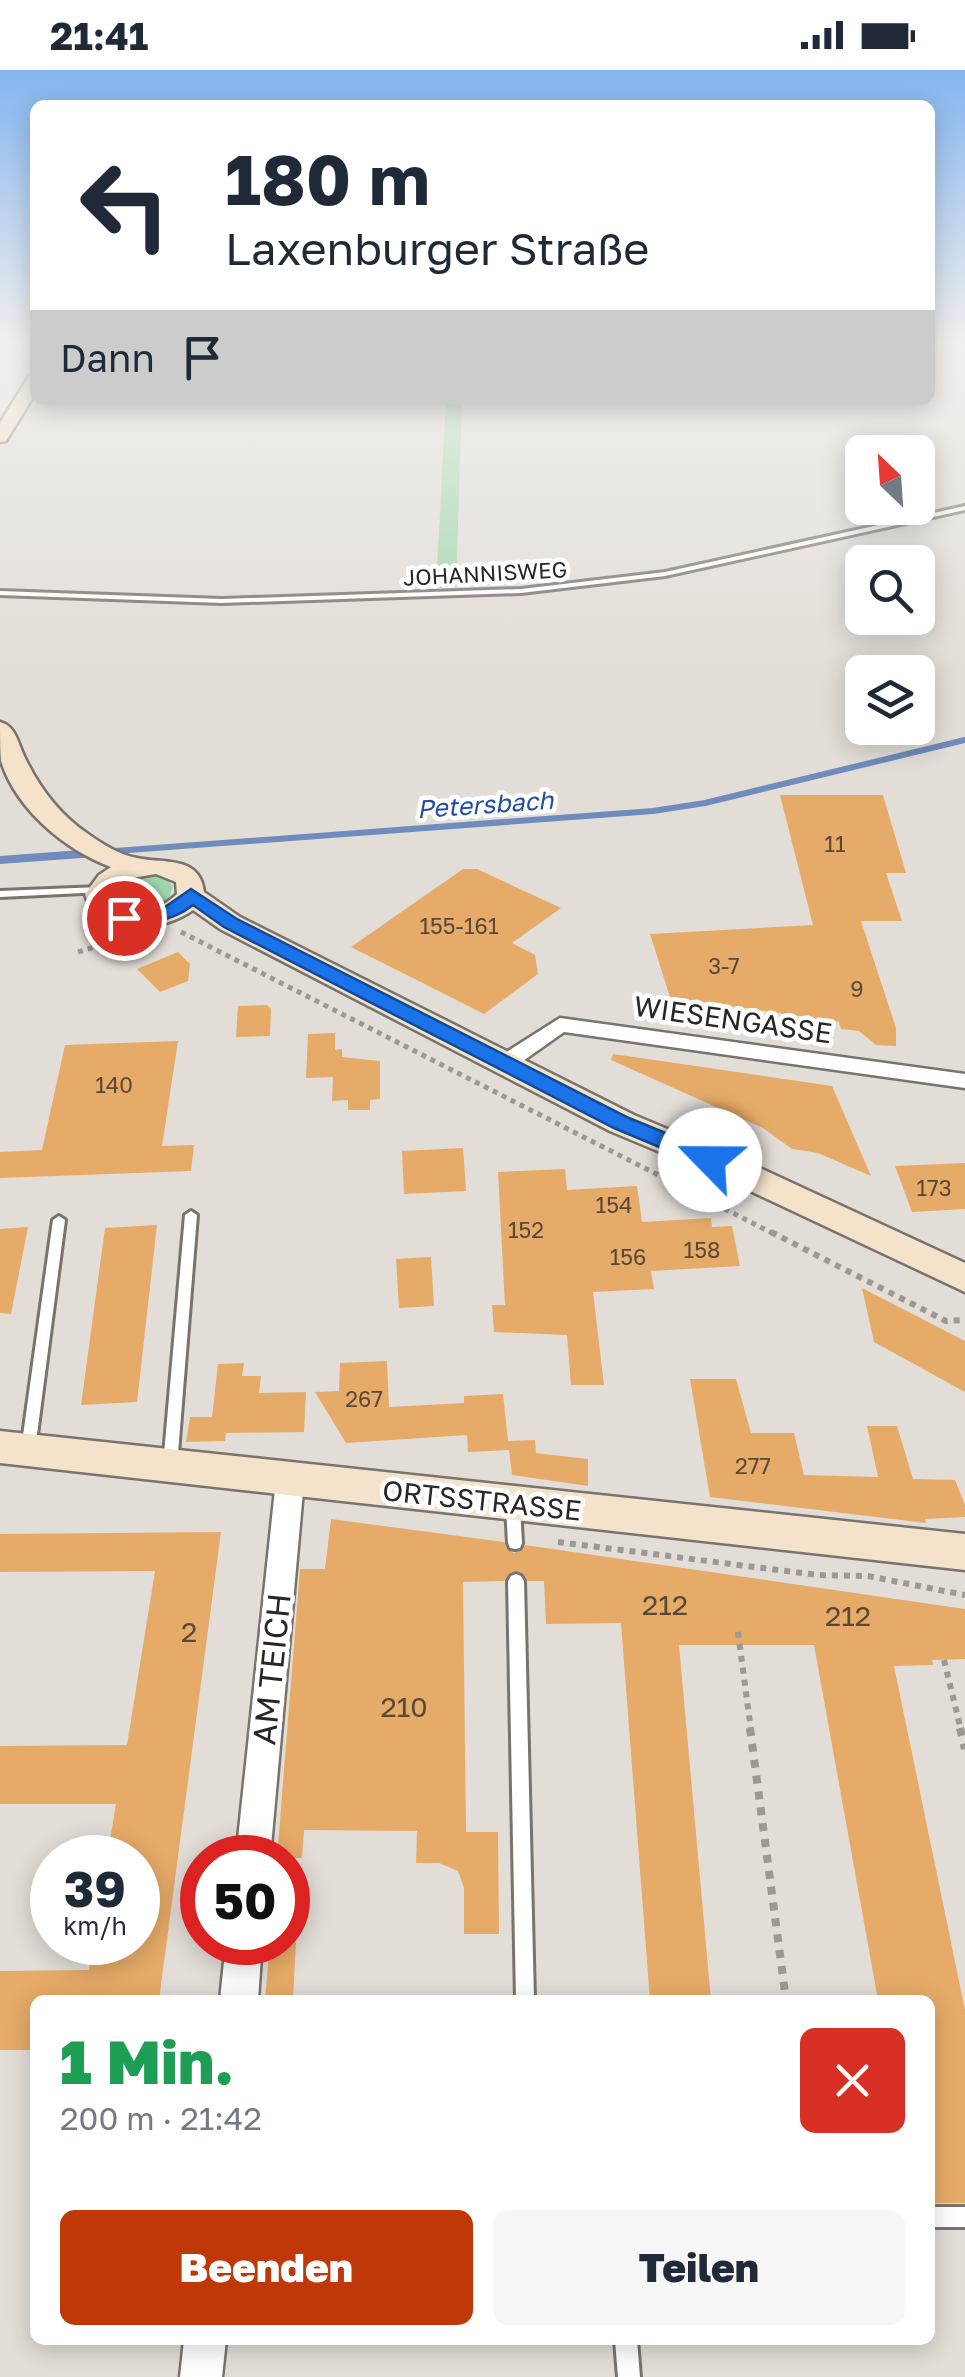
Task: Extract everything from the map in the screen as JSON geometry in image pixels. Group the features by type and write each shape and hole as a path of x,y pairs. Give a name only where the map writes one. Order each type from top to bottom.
{"main road":[{"path":"0,729 22,784 109,868 164,867 179,872 192,884 179,911"},
{"path":"109,868 100,902 117,916 141,919 179,911 230,923 622,1123 739,1172 965,1279"},
{"name":"ORTSSTRASSE","path":"14,1449 290,1480 514,1523 965,1552"}],"street":[{"name":"WIESENGASSE","path":"505,1063 560,1025 965,1081"},
{"name":"AM TEICH","path":"255,1835 290,1480"},
{"path":"239,1995 242,1965"},
{"path":"201,2377 204,2345"}],"lane":[{"name":"JOHANNISWEG","path":"0,593 222,601 522,591 665,574 965,508"},
{"path":"0,894 109,868"},
{"path":"170,1466 191,1214"},
{"path":"14,1449 59,1220"},
{"path":"516,1581 525,1995"},
{"path":"935,2217 965,2217"},
{"path":"626,2345 629,2377"}],"path":[{"path":"179,911 946,1321 965,1320"},
{"path":"78,952 129,936"},
{"path":"927,1590 930,1603"},
{"path":"738,1632 785,1995"},
{"path":"944,1660 965,1749"}],"green space":[{"path":"443,450 460,450 456,587 436,588"},
{"path":"149,876 164,878 173,886 169,899 143,908 119,899 124,883"}],"building":[{"path":"780,795 883,795 906,873 886,873 902,921 861,921 896,1028 896,1046 876,1045 859,1031 841,1029 839,1022 670,997 650,934 813,925"},
{"path":"463,869 477,869 561,908 512,943 535,955 538,974 484,1014 351,947"},
{"path":"178,952 190,964 188,981 160,992 137,969"},
{"path":"267,1005 271,1009 270,1036 236,1037 238,1006"},
{"path":"335,1033 335,1050 342,1049 342,1057 380,1061 380,1099 370,1100 370,1110 348,1110 348,1100 332,1101 333,1077 306,1078 308,1034"},
{"path":"178,1041 162,1146 194,1145 191,1171 0,1178 0,1152 42,1150 65,1045"},
{"path":"613,1054 832,1086 871,1176 818,1153 792,1149 763,1128 611,1060"},
{"path":"463,1148 466,1191 404,1194 402,1151"},
{"path":"965,1163 965,1209 912,1212 895,1166"},
{"path":"565,1169 567,1190 637,1186 642,1222 711,1218 712,1227 732,1226 740,1266 651,1271 654,1289 593,1292 604,1385 571,1385 567,1335 494,1332 492,1305 505,1305 498,1172"},
{"path":"157,1225 137,1402 81,1405 105,1228"},
{"path":"28,1227 11,1314 0,1313 0,1229"},
{"path":"431,1257 434,1306 399,1308 396,1259"},
{"path":"862,1288 965,1341 965,1392 874,1342"},
{"path":"387,1361 389,1407 464,1403 464,1396 503,1394 509,1450 468,1452 467,1435 346,1443 315,1392 339,1391 340,1363"},
{"path":"244,1363 242,1376 261,1376 259,1393 306,1392 304,1432 226,1433 225,1441 186,1442 190,1417 212,1417 218,1364"},
{"path":"690,1379 736,1379 751,1433 794,1433 804,1475 878,1477 867,1426 897,1426 913,1479 955,1480 965,1505 965,1517 925,1519 926,1523 710,1497"},
{"path":"535,1440 536,1453 588,1459 588,1486 512,1475 508,1441"},
{"path":"331,1519 504,1542 514,1553 525,1545 965,1609 965,1659 894,1666 965,2010 965,2203 935,2203 935,1995 877,1995 814,1645 679,1645 711,1995 650,1995 621,1623 546,1624 544,1581 528,1581 517,1571 504,1581 463,1582 466,1832 498,1832 499,1934 464,1934 464,1888 458,1871 439,1863 416,1863 417,1831 304,1830 304,1835 279,1835 300,1569 325,1569"},
{"path":"221,1532 160,1995 30,1995 30,2050 0,2050 0,1971 160,1965 160,1835 111,1835 116,1804 0,1804 0,1746 127,1745 155,1571 0,1572 0,1534"},
{"path":"268,1965 295,1965 293,1995 265,1995"}],"waterway":[{"name":"Petersbach","path":"61,855 653,811 705,803 965,740"},
{"name":"Petersbach","path":"0,860 95,853"}],"route":[{"path":"124,918 158,917 185,904 191,894 230,923 622,1123 710,1160"}]}
